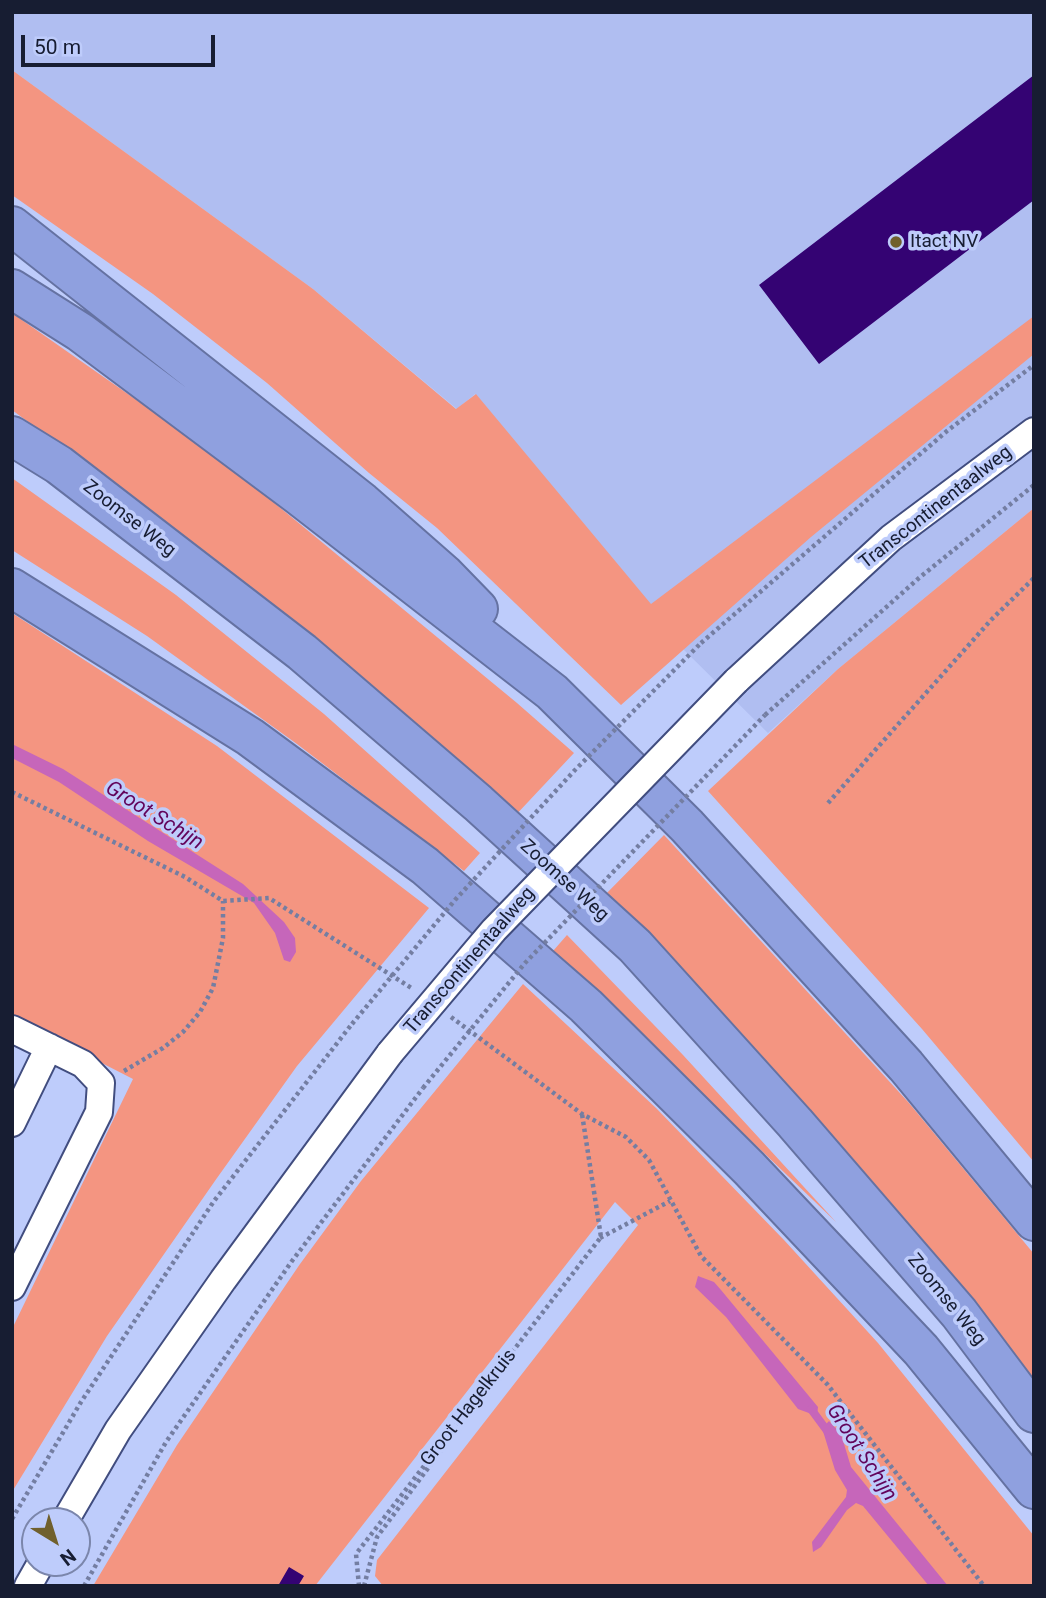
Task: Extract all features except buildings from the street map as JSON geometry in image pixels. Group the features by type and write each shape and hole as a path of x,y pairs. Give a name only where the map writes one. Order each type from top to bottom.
{"highway":[{"path":"12,226 362,502 444,574 552,692 687,826 906,1066 1034,1222"},
{"path":"12,289 79,332 298,495 552,692"},
{"name":"Zoomse Weg","path":"12,436 59,465 302,652 478,803 635,946 795,1123 959,1313 1034,1413"},
{"path":"12,588 250,737 425,866 586,1006 748,1168 921,1350 1034,1489"}],"street":[{"name":"Transcontinentaalweg","path":"73,1507 126,1419 223,1280 390,1053 494,930 737,681 891,538 1034,431"},
{"path":"12,1029 83,1064 101,1083 99,1112 12,1287"},
{"path":"12,1123 49,1047"}],"path":[{"path":"12,1519 81,1402 214,1201 352,1024 455,900 575,770 701,643 947,431 1034,365"},
{"path":"85,1586 166,1442 292,1261 422,1088 525,963 765,715 957,546 1034,485"},
{"path":"828,803 991,620 1034,578"},
{"path":"12,792 185,877 223,901 269,898"},
{"path":"101,1083 163,1048 183,1032 200,1013 213,988 223,938 223,901"},
{"path":"601,1237 597,1228 582,1114 626,1137 649,1160 701,1256 827,1384 984,1586"},
{"path":"362,1586 377,1536 601,1237 670,1201"},
{"name":"Groot Hagelkruis","path":"362,1586 356,1554 601,1237"}],"shaded area":[{"path":"12,12 1034,12 1034,508 838,669 768,733 682,648 475,394 457,409 313,289 12,70"},
{"path":"12,70 313,289 456,409 476,394 651,604 1034,316 1034,354 811,537 621,705 437,528 369,473 267,383 153,294 12,195"},
{"path":"12,313 221,459 574,753 513,818 333,655 260,594 12,410"},
{"path":"12,478 176,595 324,714 480,853 464,871 297,744 147,636 12,550"},
{"path":"1034,508 1034,1162 922,1029 708,791 838,669"},
{"path":"12,613 217,746 429,908 297,1066 217,1178 107,1336 12,1492 12,1329 133,1079 12,1017"},
{"path":"12,744 63,769 243,884 284,922 295,938 296,952 290,962 284,960 275,933 254,903 148,841 59,782 12,758"},
{"path":"664,835 909,1103 1034,1254 1034,1390 600,900"},
{"path":"567,935 683,1055 836,1222 553,951"},
{"path":"523,984 656,1108 784,1240 878,1343 1034,1536 1034,1586 383,1586 375,1576 377,1560 638,1225 615,1202 315,1586 93,1586 177,1445 300,1264 361,1181"},
{"path":"698,1276 714,1282 721,1290 818,1407 817,1416 798,1409 726,1317 695,1287"},
{"path":"829,1421 841,1434 851,1467 948,1586 929,1586 863,1506 856,1503 847,1510 821,1547 813,1552 812,1542 846,1497 847,1490 835,1470 822,1428"}],"waterway":[{"name":"Groot Schijn","path":"811,1409 828,1432"}],"place":[{"name":"Itact NV","path":"896,242"}]}
